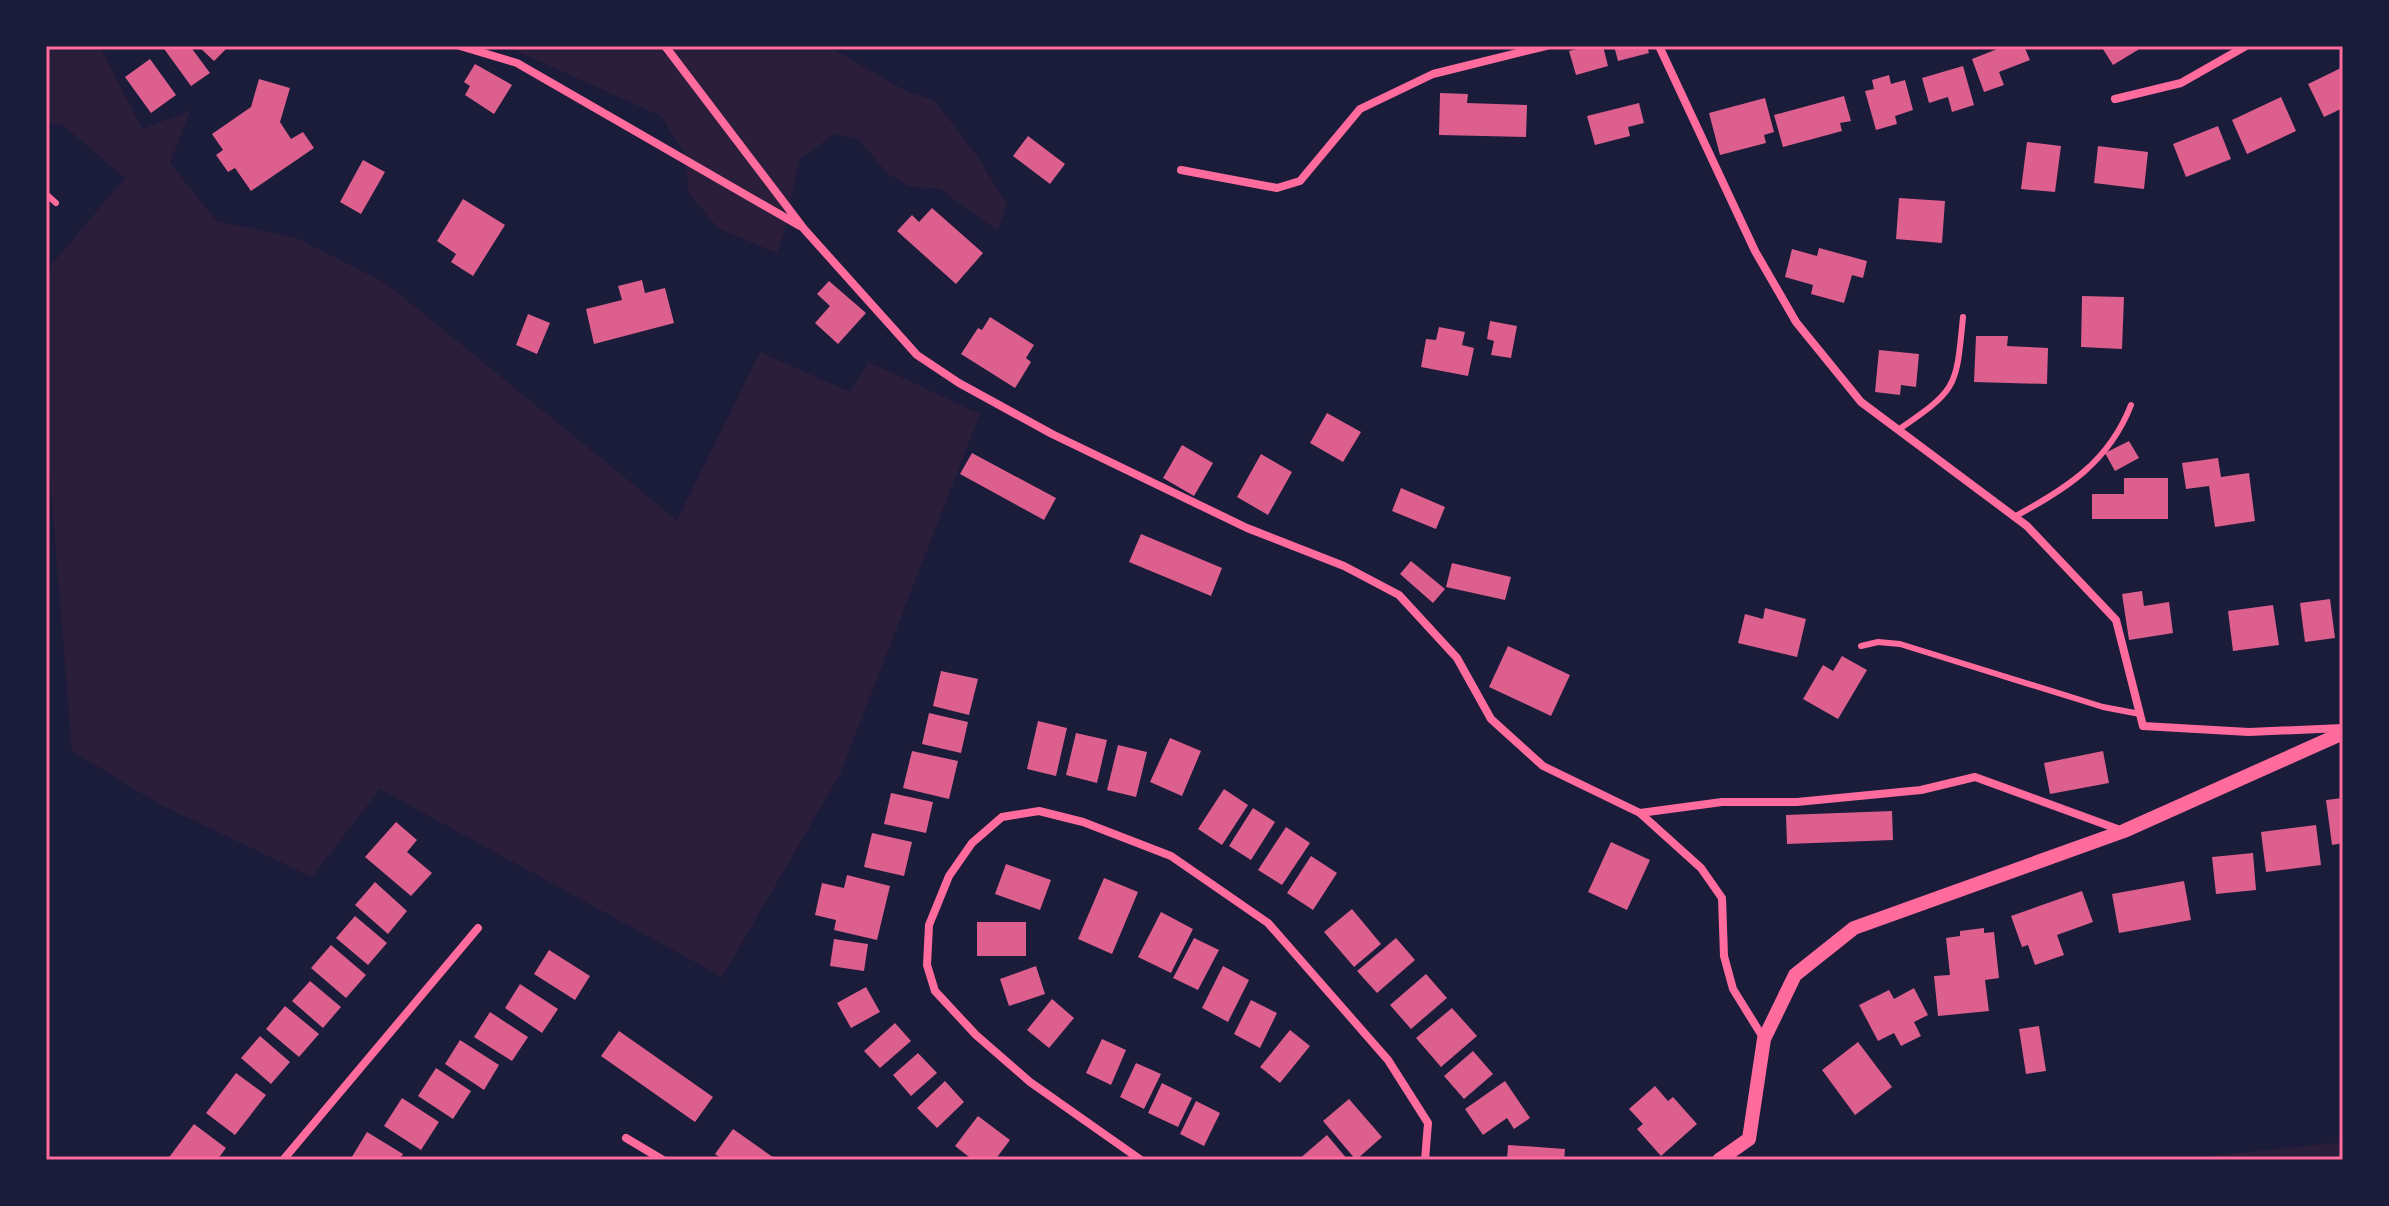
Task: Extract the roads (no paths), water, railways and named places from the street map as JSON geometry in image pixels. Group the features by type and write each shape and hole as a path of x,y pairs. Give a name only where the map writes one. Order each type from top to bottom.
{"street":[{"path":"460,46 517,63 804,229"},
{"path":"665,46 804,229 917,355 959,383 1052,434 1233,521 1344,566 1399,595 1457,658 1491,719 1543,766 1640,813 1701,868 1722,898 1724,956 1733,989 1764,1039"},
{"path":"1181,170 1277,188 1300,181 1360,109 1433,74 1546,46"},
{"path":"1659,46 1755,251 1796,322 1861,402 2014,517 2116,620 2143,726 2249,732 2343,730"},
{"path":"2115,99 2181,83 2246,46"},
{"path":"1719,1160 1749,1139 1764,1039 1795,975 1854,928 2124,831 2343,730"},
{"path":"1640,813 1722,802 1797,802 1921,790 1975,777 2124,831"},
{"path":"1141,1160 1030,1082 976,1035 935,991 927,965 929,925 949,876 972,843 1002,817 1039,811 1083,822 1171,856 1268,923 1388,1060 1428,1123 1425,1160"},
{"path":"283,1160 478,928"},
{"path":"626,1138 663,1160"}],"lane":[{"path":"46,194 56,203"},
{"path":"1898,430 1941,400 1957,374 1963,317"},
{"path":"2014,517 2063,490 2093,466 2124,422 2131,405"},
{"path":"1861,646 1878,642 1900,644 2103,707 2140,714"}]}
